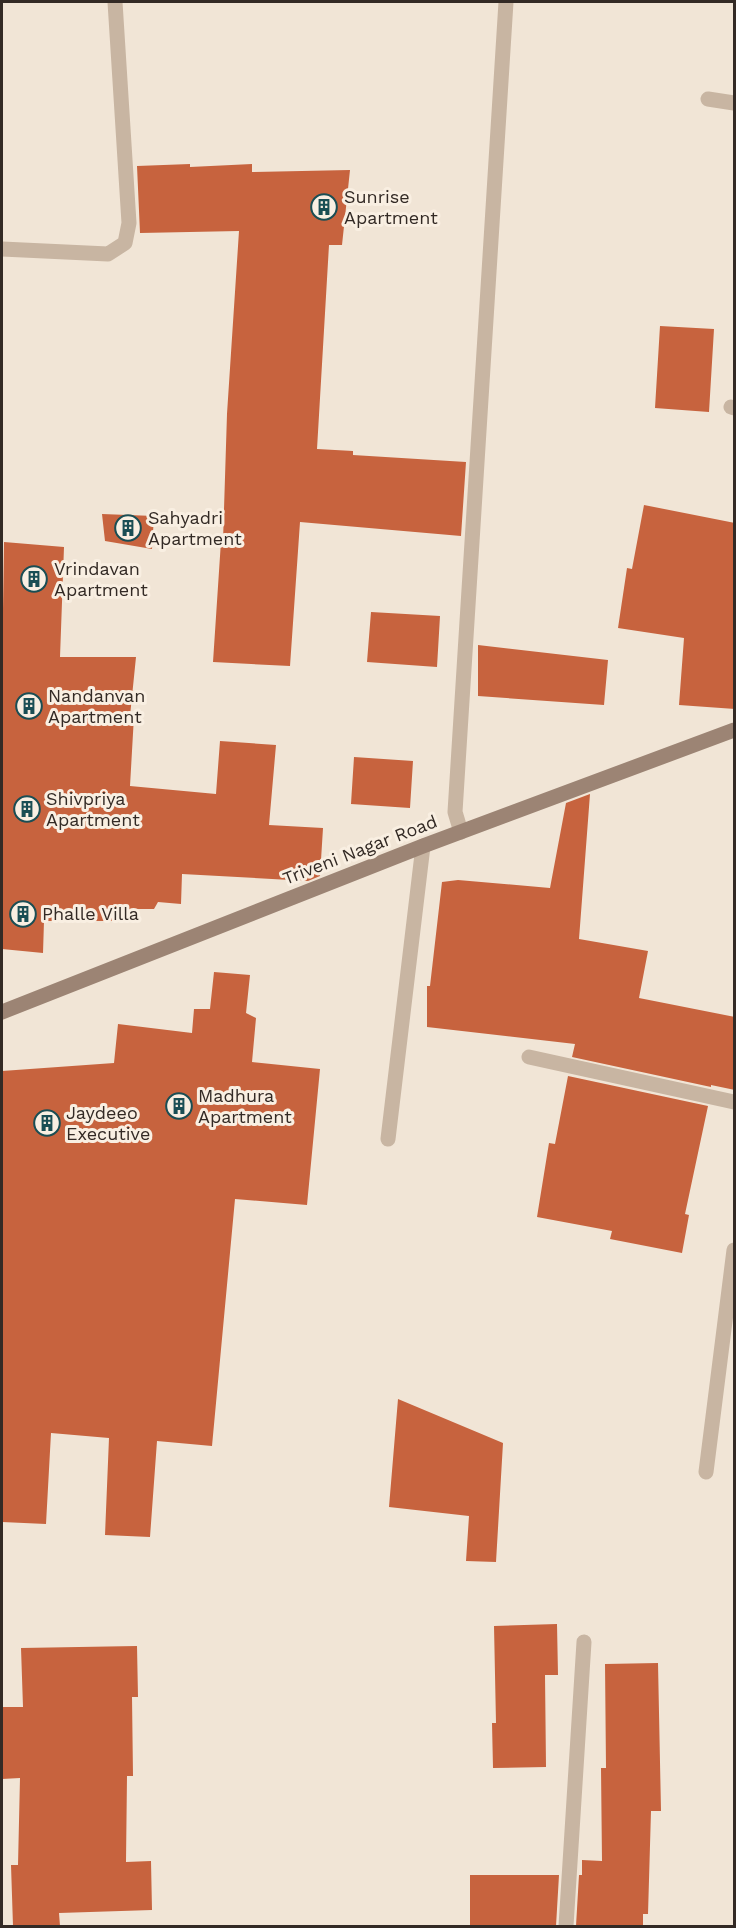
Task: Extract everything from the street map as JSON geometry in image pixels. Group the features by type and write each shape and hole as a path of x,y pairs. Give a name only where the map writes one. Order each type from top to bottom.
{"street":[{"path":"2,249 108,254 125,243 129,223 115,2"},
{"path":"461,832 455,812 506,2"},
{"path":"708,99 735,103"},
{"name":"Triveni Nagar Road","path":"2,1012 423,846 735,730"},
{"path":"388,1139 423,846"},
{"path":"529,1056 735,1102"},
{"path":"706,1472 735,1250"},
{"path":"566,1926 584,1642"}],"building":[{"path":"190,164 190,167 252,164 252,172 350,170 342,245 329,245 317,449 353,451 353,455 466,462 461,536 300,522 290,666 213,662 221,541 223,541 227,414 239,231 140,233 137,166"},
{"path":"660,326 714,329 709,412 655,408"},
{"path":"644,505 735,523 735,709 679,705 684,638 618,628 627,568 632,569"},
{"name":"Sahyadri Apartment","path":"102,514 154,516 152,549 105,541"},
{"path":"4,542 64,547 60,657 136,657 130,716 134,716 130,786 216,794 220,741 276,745 269,825 323,828 320,876 308,881 182,874 181,904 158,902 154,909 136,909 137,917 118,916 119,921 44,921 43,953 2,949"},
{"path":"371,612 440,616 437,667 367,662"},
{"path":"478,645 608,660 604,705 478,696"},
{"path":"354,757 413,761 410,808 351,804"},
{"path":"590,794 579,939 648,951 639,998 735,1017 735,1090 711,1085 711,1087 572,1057 575,1044 427,1027 427,986 430,986 442,882 458,880 550,888 566,803"},
{"path":"214,972 250,975 246,1013 256,1018 252,1062 320,1069 307,1205 235,1199 212,1446 157,1441 150,1537 105,1535 109,1438 51,1433 46,1524 2,1522 2,1071 114,1063 118,1024 192,1033 194,1009 210,1009"},
{"path":"568,1076 708,1106 685,1214 689,1215 682,1253 610,1239 612,1231 537,1217 549,1143 555,1144"},
{"path":"398,1399 503,1443 496,1562 466,1561 469,1516 389,1507"},
{"path":"557,1624 558,1675 545,1675 546,1767 493,1768 492,1723 496,1723 494,1626"},
{"path":"137,1646 138,1697 132,1697 133,1776 127,1776 126,1862 151,1861 152,1910 59,1913 60,1926 13,1926 11,1865 18,1865 20,1778 2,1779 2,1707 23,1707 21,1648"},
{"path":"658,1663 661,1811 651,1811 648,1914 643,1914 643,1926 576,1926 582,1860 602,1861 601,1768 606,1768 605,1664"},
{"path":"470,1875 559,1875 556,1926 470,1926"}],"place":[{"name":"Sunrise Apartment","path":"324,207"},
{"name":"Sahyadri Apartment","path":"128,528"},
{"name":"Vrindavan Apartment","path":"34,579"},
{"name":"Nandanvan Apartment","path":"29,706"},
{"name":"Shivpriya Apartment","path":"27,809"},
{"name":"Phalle Villa","path":"23,914"},
{"name":"Madhura Apartment","path":"179,1106"},
{"name":"Jaydeeo Executive","path":"47,1123"}]}
